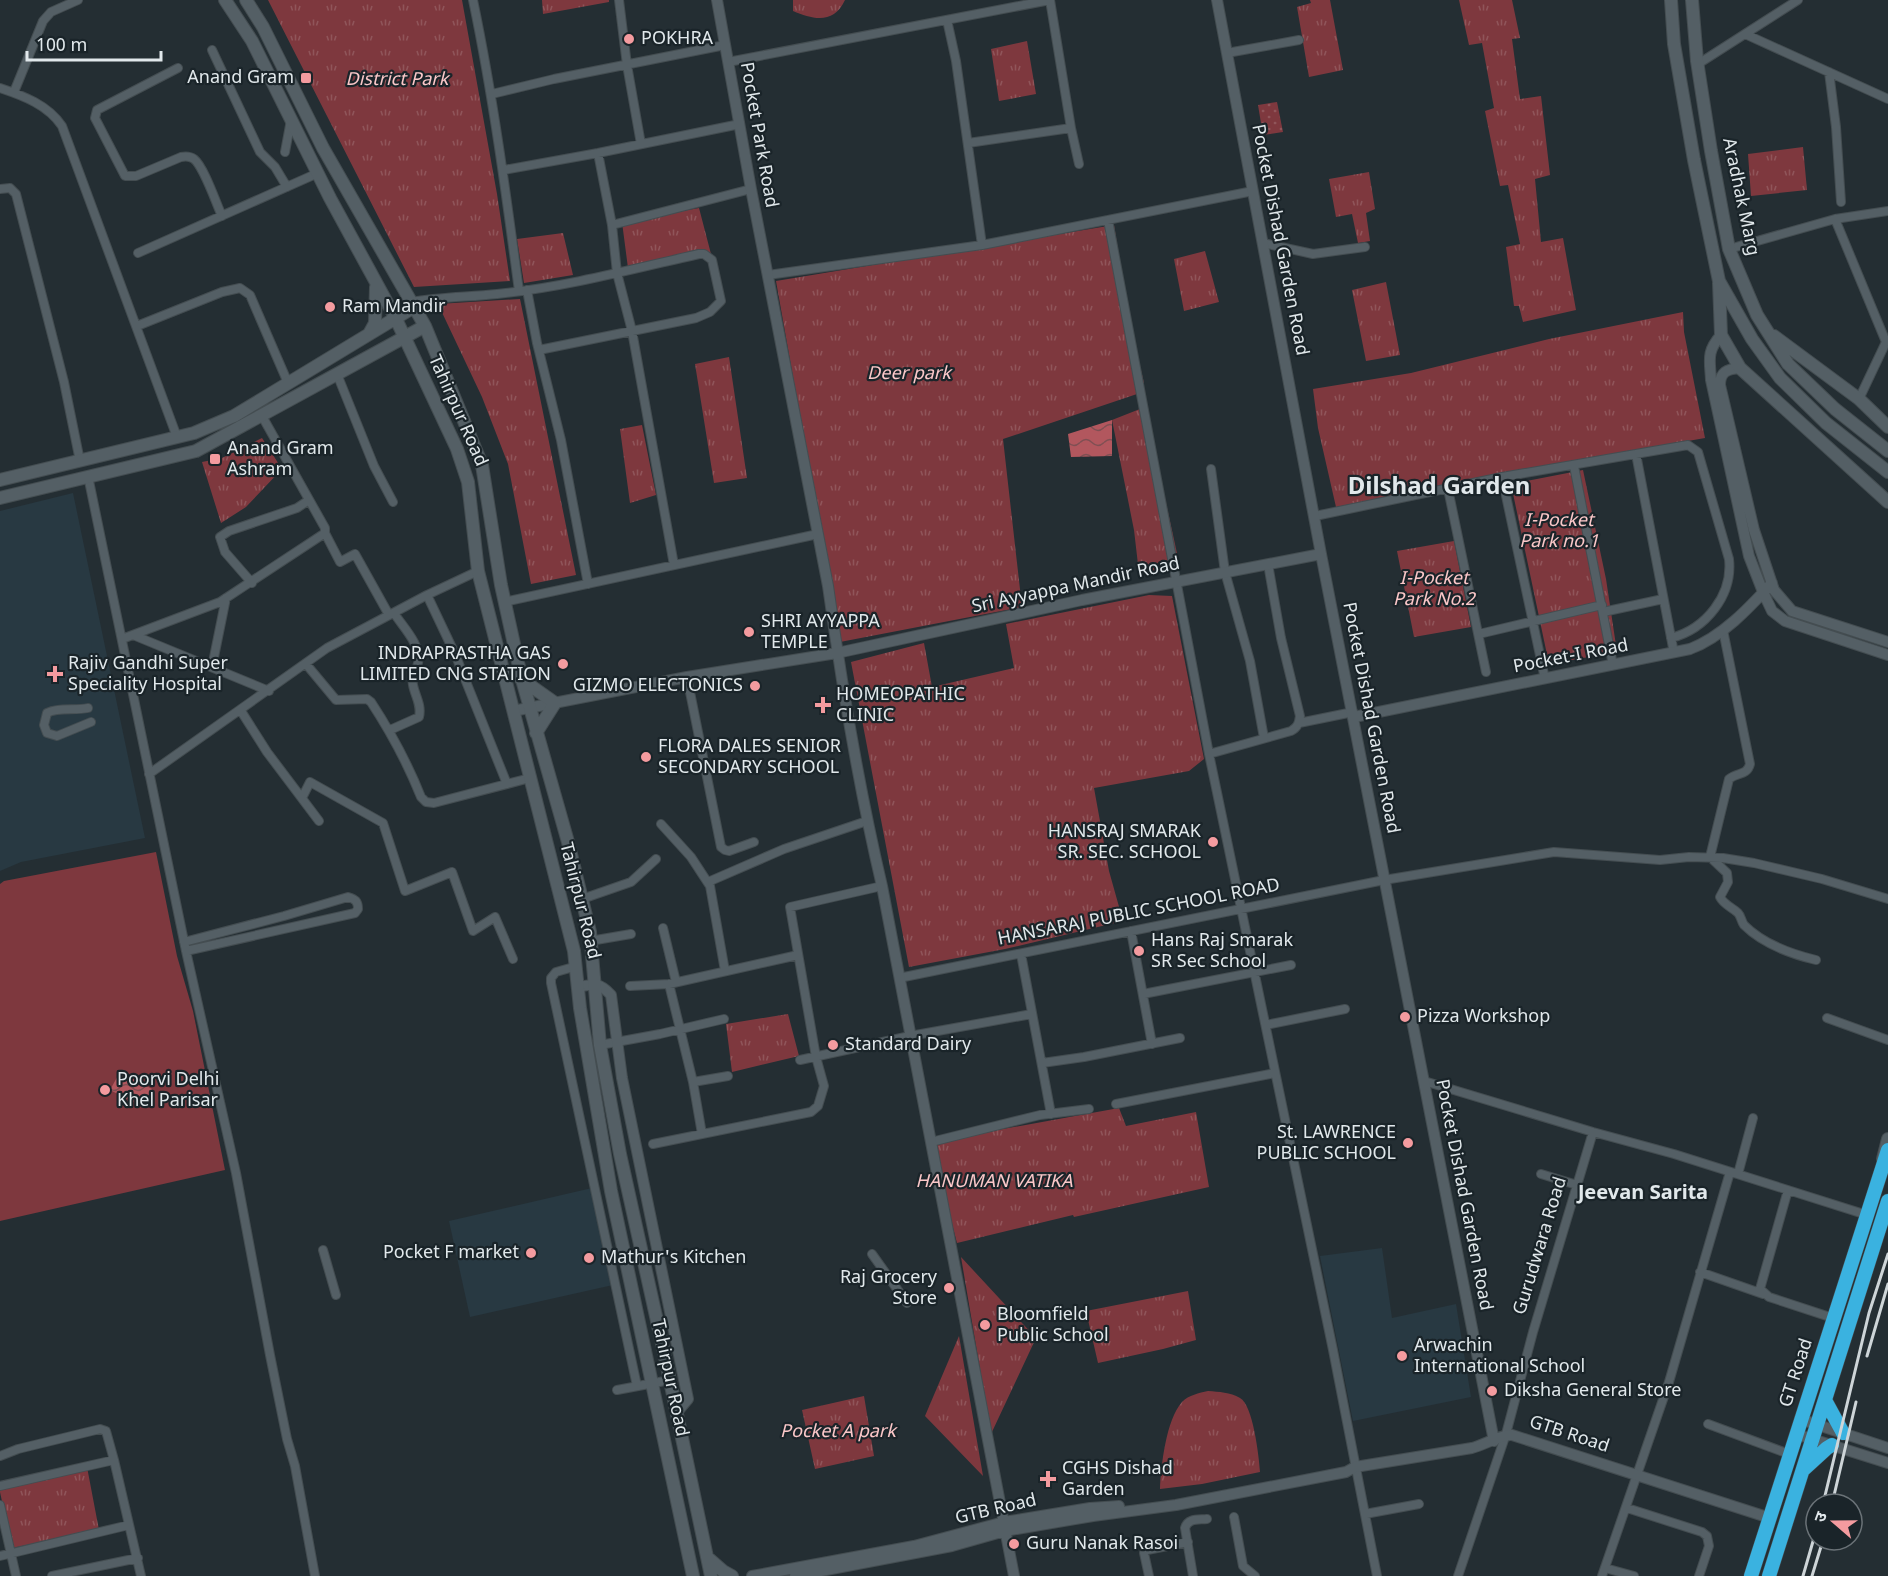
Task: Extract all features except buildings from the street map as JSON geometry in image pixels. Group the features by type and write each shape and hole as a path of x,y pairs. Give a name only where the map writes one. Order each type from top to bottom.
{"highway":[{"name":"GT Road","path":"1751,1576 1888,1150"},
{"name":"GT Road","path":"1769,1576 1888,1201"},
{"path":"1825,1400 1843,1433"},
{"path":"1802,1471 1832,1445"}],"main road":[{"name":"Tahirpur Road","path":"225,0 252,41 318,173 396,320 457,449 468,482 478,571 577,966 580,1008 601,1134 693,1576"},
{"name":"Tahirpur Road","path":"246,0 263,27 323,148 425,326 482,465 504,602 521,679 582,899 590,941 600,1045 636,1232 711,1576"},
{"name":"Aradhak Marg","path":"1671,0 1674,44 1694,160 1719,281 1721,335 1740,368 1888,502"},
{"name":"Aradhak Marg","path":"1692,0 1702,91 1729,249 1757,315 1788,364 1835,409 1888,452"},
{"path":"1678,66 1682,59 1685,57 1688,59 1693,81 1702,91"},
{"name":"Aradhak Marg","path":"1719,281 1752,339 1780,378 1826,423 1888,472"},
{"path":"368,335 375,323 375,282"},
{"path":"0,480 194,433 234,416 396,320 412,304"},
{"path":"0,498 196,451 425,326"},
{"path":"1766,330 1859,399 1888,427"},
{"path":"521,679 555,703 536,733"},
{"name":"GT Road","path":"1878,1181 1888,1139"},
{"path":"621,1235 636,1232"},
{"path":"707,1557 732,1576"}],"street":[{"path":"14,92 43,21 51,12 78,0"},
{"path":"473,0 492,94 523,290 561,440 588,584"},
{"path":"619,0 627,65 642,144"},
{"name":"Pocket Park Road","path":"717,0 750,189 828,586 837,653 867,821 882,886 1014,1576"},
{"path":"728,62 1050,0 1079,164"},
{"name":"Pocket Dishad Garden Road","path":"1217,0 1321,554 1494,1441"},
{"path":"1698,64 1798,0"},
{"path":"946,20 956,61 982,245"},
{"path":"1746,34 1888,99"},
{"path":"1227,53 1299,40"},
{"path":"492,94 554,79 725,45"},
{"path":"212,50 260,152 275,167 287,187"},
{"path":"178,68 98,110 95,118 124,176 136,176 186,156 192,158 199,165 222,216"},
{"path":"1829,72 1836,128 1841,202"},
{"path":"0,88 14,92 52,113 62,126 177,437"},
{"path":"285,152 291,119"},
{"path":"504,170 740,124"},
{"path":"968,143 1071,128"},
{"path":"598,153 612,225 618,273 632,331 674,565"},
{"path":"138,253 318,173"},
{"path":"0,189 10,188 16,194 64,382 80,461"},
{"path":"612,225 750,189"},
{"path":"768,275 982,245 1253,190"},
{"path":"1729,249 1835,219 1888,211"},
{"path":"1835,219 1887,341 1859,399"},
{"path":"1108,220 1131,349 1146,411 1209,754 1333,1350 1377,1576"},
{"path":"1263,243 1313,254 1365,247"},
{"path":"412,304 523,290 618,273 704,254 712,260 721,301 710,312 696,318 539,350"},
{"path":"137,326 222,292 240,288 246,290 288,383"},
{"path":"1721,335 1709,354 1745,511 1749,556 1772,611 1785,621 1888,655"},
{"path":"1716,380 1725,371 1740,368"},
{"path":"337,374 374,466 393,502"},
{"path":"262,416 325,528 325,533 340,562 355,554 392,614 413,642 418,654 418,664 412,680 421,710 419,717 390,730"},
{"path":"1315,516 1502,477 1682,445 1693,446 1698,452 1729,559 1729,585 1723,597 1702,621 1681,635 1671,638"},
{"path":"1636,454 1674,653"},
{"path":"1574,466 1613,665"},
{"path":"1211,469 1225,572 1250,661 1264,738"},
{"path":"88,476 185,946 236,1173 315,1576"},
{"path":"1502,477 1545,679"},
{"path":"1448,489 1486,672"},
{"path":"252,583 225,552 220,537 230,531 297,508 309,500"},
{"path":"1745,511 1772,583 1778,595 1792,611 1888,642"},
{"path":"122,639 226,598 325,533"},
{"path":"504,602 818,534"},
{"name":"Sri Ayyappa Mandir Road","path":"513,711 687,677 837,653 1321,554"},
{"path":"1209,754 1295,729 1299,723 1300,716 1281,638 1268,564"},
{"path":"149,774 327,648 478,571"},
{"name":"Pocket-I Road","path":"1353,715 1674,653 1702,644 1723,630 1772,583"},
{"path":"427,595 455,654 507,784"},
{"path":"212,667 226,598"},
{"path":"1479,634 1532,621 1663,599"},
{"path":"1723,630 1750,764 1749,770 1729,779 1710,857 1727,873 1728,882 1721,892 1722,901 1739,914 1742,922 1761,938 1789,952 1816,960"},
{"path":"133,635 269,691"},
{"path":"306,664 334,699 366,699 390,730 421,797 426,802 434,803 530,778"},
{"path":"687,677 721,847 729,851 754,842"},
{"path":"88,708 76,711 53,710 47,713 44,725 47,733 57,736 91,722"},
{"path":"241,711 267,752 319,821"},
{"path":"1299,723 1353,715"},
{"path":"302,798 310,782 384,823 405,891 452,872 473,931 495,917 513,959"},
{"path":"708,882 784,849 867,821"},
{"path":"662,824 691,857 708,882 714,901 725,971"},
{"name":"HANSARAJ PUBLIC SCHOOL ROAD","path":"899,978 1384,880 1554,852 1660,860 1710,857 1754,863 1812,876 1888,899"},
{"path":"582,899 631,882 656,860"},
{"path":"653,1144 811,1112 818,1106 824,1086 816,1057 790,907 882,886"},
{"path":"348,897 354,898 358,903 355,913 185,946 348,897"},
{"path":"663,928 680,1029 693,1082 702,1134"},
{"path":"1131,931 1152,1044"},
{"path":"590,941 631,934"},
{"path":"1021,954 1051,1114"},
{"path":"630,986 673,983 798,955"},
{"path":"1143,994 1291,965"},
{"path":"577,966 556,972 551,978 551,983 636,1386"},
{"path":"578,987 594,984 603,986 611,995 622,1078 688,1399 677,1412"},
{"path":"1266,1025 1345,1009"},
{"path":"800,1060 910,1036 1032,1014"},
{"path":"1827,1018 1888,1040"},
{"path":"600,1045 724,1019"},
{"path":"1042,1063 1084,1058 1180,1038"},
{"path":"1116,1104 1275,1073"},
{"path":"693,1082 728,1076"},
{"path":"1424,1081 1674,1154 1867,1215"},
{"path":"931,1142 1040,1115 1089,1109"},
{"path":"1634,1576 1603,1572 1669,1382 1700,1272 1753,1118"},
{"name":"Gurudwara Road","path":"1458,1576 1506,1434 1533,1332 1593,1132"},
{"path":"1541,1174 1577,1185"},
{"path":"1763,1293 1760,1289 1761,1283 1788,1190"},
{"path":"323,1250 336,1295"},
{"path":"872,1254 907,1303"},
{"path":"1700,1272 1833,1318"},
{"path":"663,1348 677,1345"},
{"path":"617,1390 670,1380"},
{"path":"1800,1419 1888,1448"},
{"path":"1708,1424 1790,1454"},
{"path":"0,1456 25,1447 103,1430 107,1432 141,1576"},
{"name":"GTB Road","path":"795,1576 952,1546 1004,1527 1093,1516 1176,1502 1345,1465 1355,1467 1472,1448 1494,1441 1506,1434 1512,1434 1770,1518"},
{"path":"1796,1434 1888,1462"},
{"path":"0,1486 114,1460"},
{"path":"1365,1514 1419,1504"},
{"path":"0,1505 16,1576"},
{"path":"1627,1508 1707,1536 1709,1546 1699,1576"},
{"path":"1234,1516 1243,1566 1255,1576"},
{"path":"1193,1576 1186,1524 1190,1520 1207,1519"},
{"path":"0,1556 129,1525"},
{"path":"1149,1576 1144,1552 1188,1542"},
{"path":"52,1576 138,1558"},
{"name":"GTB Road","path":"752,1576 813,1571"}],"shaded area":[{"name":"Rajiv Gandhi Super Speciality Hospital","path":"73,493 145,838 21,862 0,871 0,511"},
{"name":"Pocket F market","path":"592,1188 613,1285 470,1317 449,1221"},
{"name":"Arwachin International School","path":"1382,1248 1392,1318 1456,1304 1471,1397 1353,1421 1320,1256"}],"green space":[{"name":"District Park","path":"268,0 462,0 497,194 510,281 414,287"},
{"path":"542,0 609,0 609,2 543,14"},
{"path":"793,0 845,0 835,13 816,18 793,11"},
{"path":"1310,0 1330,0 1343,70 1309,77 1297,7 1311,3"},
{"path":"1459,0 1512,0 1520,38 1512,39 1520,99 1541,96 1550,175 1535,179 1541,242 1563,238 1576,310 1523,322 1519,306 1514,306 1506,247 1520,244 1508,185 1500,186 1485,111 1494,108 1482,43 1469,45"},
{"path":"1027,41 1036,94 999,101 991,49"},
{"path":"1277,102 1283,132 1263,135 1258,105"},
{"path":"1803,147 1807,190 1751,196 1748,154"},
{"path":"1369,172 1375,209 1366,213 1370,241 1358,243 1352,214 1336,217 1329,179"},
{"path":"699,208 711,254 628,268 622,222"},
{"name":"Deer park","path":"1114,225 1130,324 1144,383 1136,390 1137,394 1003,439 1022,607 840,642 776,281"},
{"path":"563,233 573,275 524,283 517,239"},
{"path":"1205,251 1219,302 1184,311 1174,259"},
{"path":"1386,282 1400,355 1366,361 1352,290"},
{"path":"520,299 576,575 531,584 508,464 482,397 438,304"},
{"path":"1683,312 1684,332 1705,438 1500,474 1336,507 1318,428 1313,389 1411,373 1549,339"},
{"path":"729,357 747,478 714,483 695,364"},
{"path":"1145,407 1180,567 1139,573 1134,530 1112,420"},
{"path":"642,425 656,495 630,503 620,429"},
{"path":"262,438 282,469 246,507 221,523 202,462 222,458"},
{"name":"I-Pocket Park no.1","path":"1583,470 1606,579 1617,652 1549,664 1511,484"},
{"name":"I-Pocket Park No.2","path":"1454,541 1471,627 1414,637 1397,551"},
{"path":"1149,595 1172,596 1204,759 1189,771 1094,788 1109,871 1123,921 1005,949 909,967 851,662 924,643 932,687 1014,668 1006,624"},
{"name":"Poorvi Delhi Khel Parisar","path":"156,852 177,956 193,1011 225,1170 0,1221 0,884 4,881"},
{"path":"788,1014 799,1056 732,1072 726,1024"},
{"name":"HANUMAN VATIKA","path":"1119,1108 1126,1126 1196,1112 1209,1187 1074,1217 1073,1215 957,1243 931,1142"},
{"path":"961,1257 1036,1338 991,1434"},
{"path":"1188,1291 1196,1340 1098,1363 1086,1311"},
{"path":"959,1336 983,1476 925,1416"},
{"path":"1208,1391 1232,1395 1245,1403 1252,1420 1260,1472 1202,1484 1160,1489 1165,1444 1172,1420 1182,1402"},
{"name":"Pocket A park","path":"864,1396 874,1456 815,1469 802,1410"},
{"path":"87,1467 99,1530 12,1548 0,1484"}],"water":[{"path":"1112,420 1112,456 1071,457 1068,434"},
{"path":"120,1072 152,1089 143,1107 110,1090"}],"railway":[{"path":"1826,1492 1869,1313 1888,1254"},
{"path":"1867,1356 1888,1284"},
{"path":"1835,1492 1856,1402"},
{"path":"1803,1576 1810,1552"},
{"path":"1812,1576 1819,1552"}],"place":[{"name":"POKHRA","path":"629,39"},
{"name":"Anand Gram","path":"306,78"},
{"name":"Ram Mandir","path":"330,307"},
{"name":"Anand Gram Ashram","path":"215,459"},
{"name":"SHRI AYYAPPA TEMPLE","path":"749,632"},
{"name":"INDRAPRASTHA GAS LIMITED CNG STATION","path":"563,664"},
{"name":"Rajiv Gandhi Super Speciality Hospital","path":"55,674"},
{"name":"GIZMO ELECTONICS","path":"755,686"},
{"name":"HOMEOPATHIC CLINIC","path":"823,705"},
{"name":"FLORA DALES SENIOR SECONDARY SCHOOL","path":"646,757"},
{"name":"HANSRAJ SMARAK SR. SEC. SCHOOL","path":"1213,842"},
{"name":"Hans Raj Smarak SR Sec School","path":"1139,951"},
{"name":"Pizza Workshop","path":"1405,1017"},
{"name":"Standard Dairy","path":"833,1045"},
{"name":"Poorvi Delhi Khel Parisar","path":"105,1090"},
{"name":"St. LAWRENCE PUBLIC SCHOOL","path":"1408,1143"},
{"name":"Pocket F market","path":"531,1253"},
{"name":"Mathur's Kitchen","path":"589,1258"},
{"name":"Raj Grocery Store","path":"949,1288"},
{"name":"Bloomfield Public School","path":"985,1325"},
{"name":"Arwachin International School","path":"1402,1356"},
{"name":"Diksha General Store","path":"1492,1391"},
{"name":"CGHS Dishad Garden","path":"1048,1479"},
{"name":"Guru Nanak Rasoi","path":"1014,1544"}],"district":[{"name":"Dilshad Garden","path":"1439,488"},
{"name":"Jeevan Sarita","path":"1643,1194"}]}
